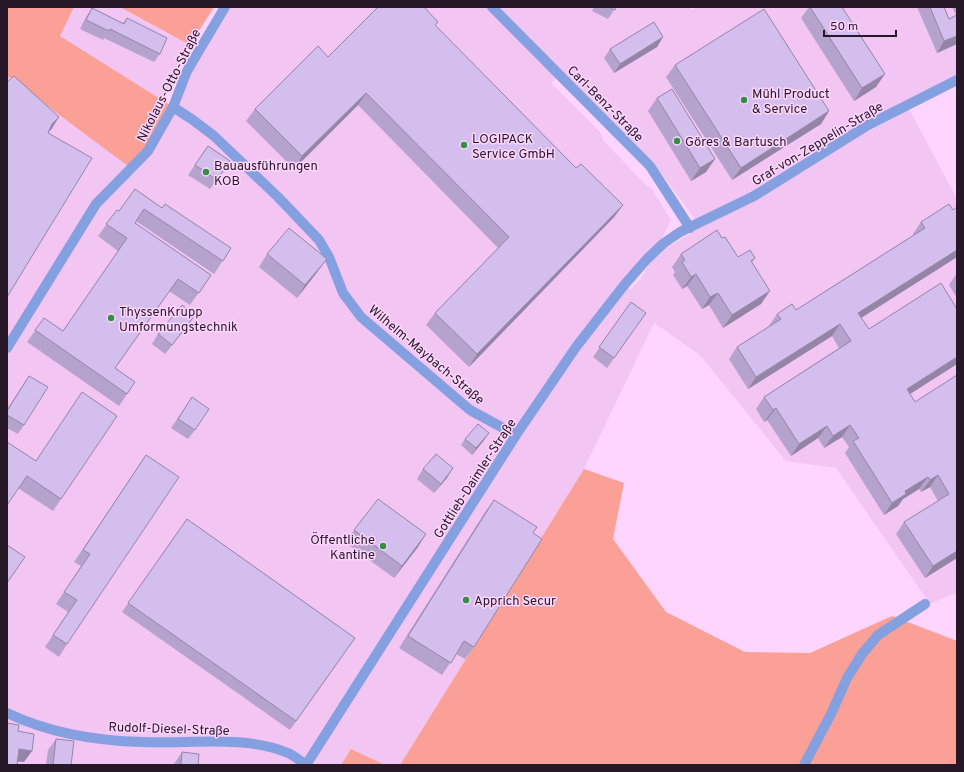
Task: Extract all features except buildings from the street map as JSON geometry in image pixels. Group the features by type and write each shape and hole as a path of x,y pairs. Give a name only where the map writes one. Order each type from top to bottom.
{"street":[{"name":"Nikolaus-Otto-Straße","path":"7,348 96,204 148,151 173,107 187,70 225,7"},
{"name":"Carl-Benz-Straße","path":"492,7 650,166 690,228"},
{"name":"Graf-von-Zeppelin-Straße","path":"690,228 754,196 868,125 957,80"},
{"name":"Wilhelm-Maybach-Straße","path":"173,107 194,120 214,136 280,199 319,240 329,257 343,293 361,317 470,410 516,435"},
{"name":"Gottlieb-Daimler-Straße","path":"306,765 516,435 576,347 625,284 664,243 690,228"},
{"path":"804,765 832,714 847,678 862,654 878,635 925,604"},
{"name":"Rudolf-Diesel-Straße","path":"7,713 29,723 50,730 97,738 143,742 226,742 255,745 290,754 306,765"}],"shaded area":[{"path":"7,7 74,7 60,36 173,107 132,169 7,76"},
{"path":"74,7 120,7 190,45 163,101 60,36"},
{"path":"120,7 214,7 190,45"},
{"path":"225,7 690,7 692,10 697,7 957,7 957,80 907,105 957,199 957,596 953,594 930,604 836,468 786,461 700,355 654,323 584,469 400,765 385,765 351,749 341,765 7,765 7,76 132,169","holes":["563,72 653,162 701,227 667,248 650,263 640,280 630,290 625,284 655,252 671,220 652,189 645,184 603,140 600,132 551,83"]},
{"path":"584,469 624,483 613,539 666,612 745,652 810,653 892,616 957,641 957,765 400,765"},
{"path":"351,749 385,765 341,765"}],"place":[{"name":"Mühl Product & Service","path":"744,100"},
{"name":"Göres & Bartusch","path":"677,141"},
{"name":"LOGIPACK Service GmbH","path":"464,145"},
{"name":"Bauausführungen KOB","path":"206,172"},
{"name":"ThyssenKrupp Umformungstechnik","path":"111,318"},
{"name":"Öffentliche Kantine","path":"383,546"},
{"name":"Apprich Secur","path":"466,600"}]}
